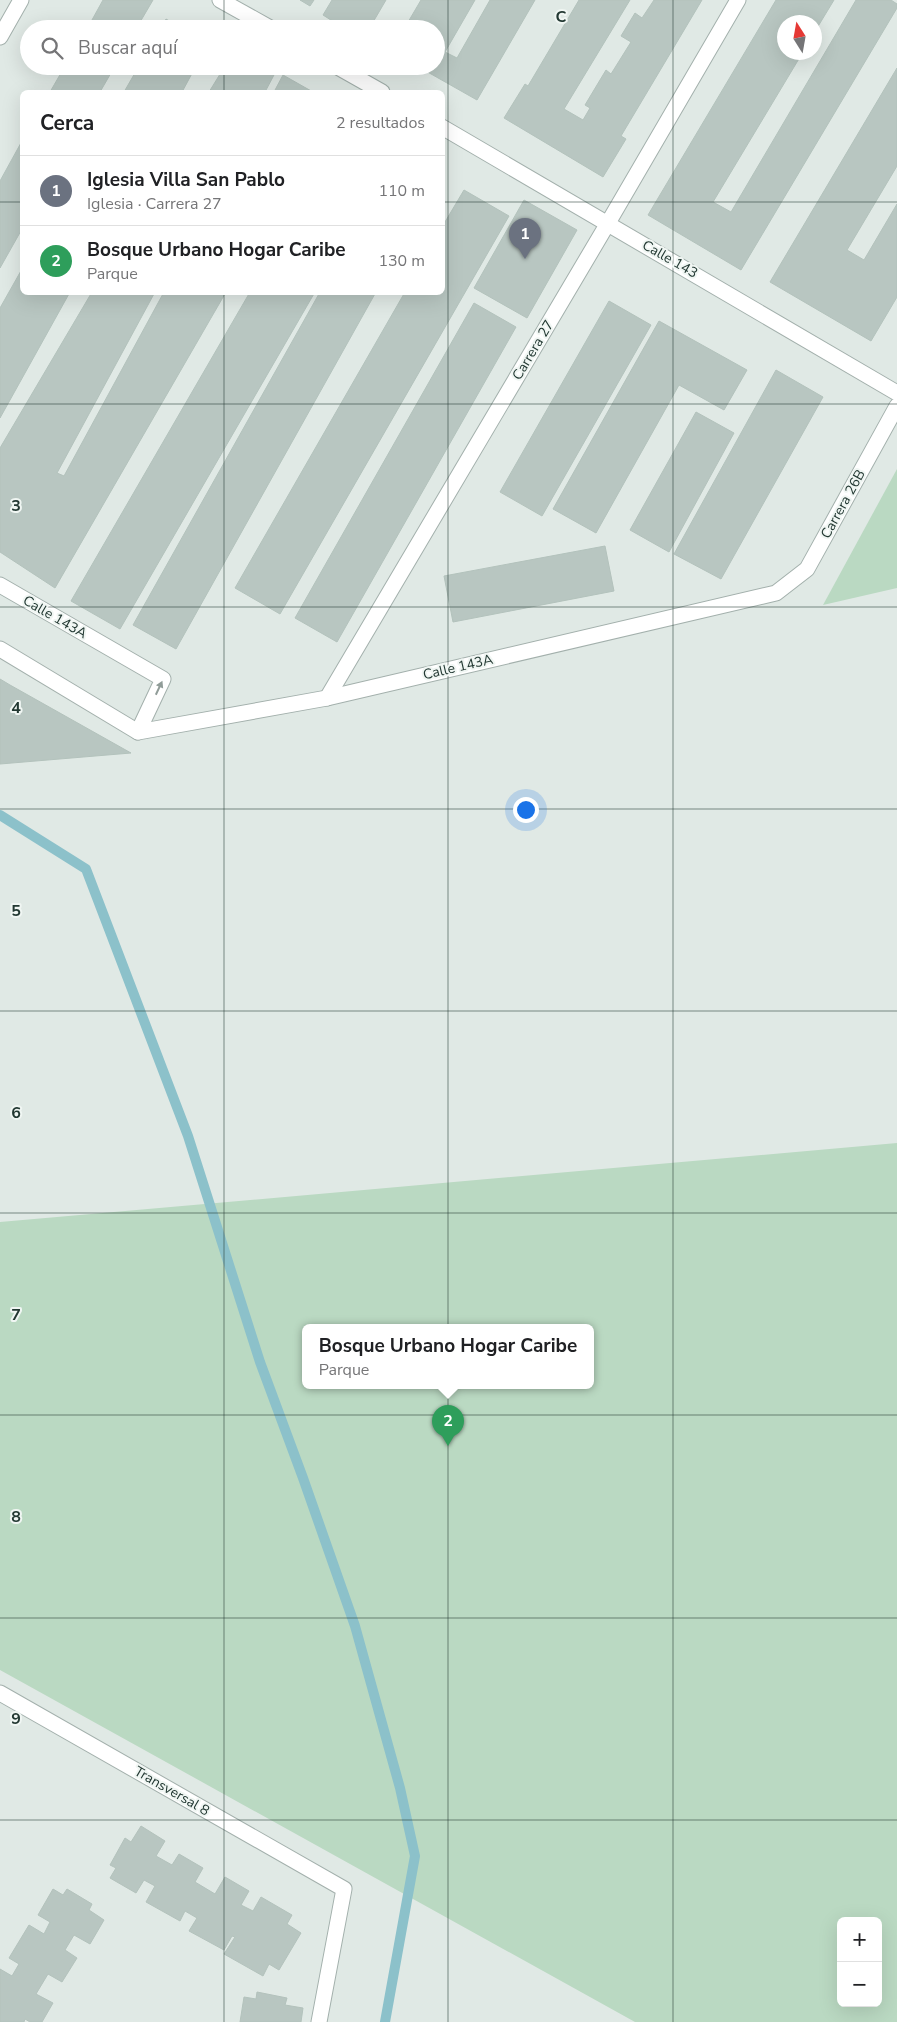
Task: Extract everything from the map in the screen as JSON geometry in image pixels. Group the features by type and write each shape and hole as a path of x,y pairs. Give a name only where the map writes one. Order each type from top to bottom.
{"street":[{"path":"0,37 21,0"},
{"path":"220,0 256,20"},
{"name":"Carrera 27","path":"327,698 738,0"},
{"path":"352,75 378,90"},
{"name":"Calle 143","path":"445,130 897,393"},
{"name":"Carrera 26B","path":"776,593 807,569 897,406"},
{"name":"Calle 143A","path":"0,585 163,679 138,732"},
{"name":"Calle 143A","path":"138,732 327,698 776,593"},
{"path":"0,649 138,732"},
{"name":"Transversal 8","path":"0,1693 344,1889 319,2022"}],"green space":[{"path":"897,469 897,588 823,605"},
{"path":"897,1143 897,2022 635,2022 0,1670 0,1222"}],"building":[{"path":"103,0 153,0 141,20 92,20"},
{"path":"300,0 314,0 310,6"},
{"path":"332,0 386,0 374,20 331,20 323,15"},
{"path":"421,0 475,0 445,52 445,20 409,20"},
{"path":"490,0 535,0 477,100 433,75 445,75 445,52 457,58"},
{"path":"579,0 630,0 564,109 583,120 590,108 585,105 606,70 611,74 631,42 621,36 635,13 642,18 654,0 702,0 621,136 626,139 603,177 504,118 525,84 528,86"},
{"path":"776,0 834,0 822,20 822,15 777,15 777,60 798,60 713,202 731,212 856,0 891,0 897,4 897,8 741,270 648,215"},
{"path":"897,68 897,166 847,250 864,260 897,204 897,297 871,341 770,282"},
{"path":"60,75 110,75 101,90 51,90"},
{"path":"134,75 191,75 183,90 125,90"},
{"path":"219,75 274,75 266,90 210,90"},
{"path":"283,75 309,90 275,90"},
{"path":"20,145 20,233 0,268 0,181"},
{"path":"464,190 509,216 280,614 235,588 403,295 445,295 445,222"},
{"path":"524,200 577,230 527,318 474,288"},
{"path":"20,273 20,295 68,295 0,418 0,308"},
{"path":"90,295 153,295 57,473 64,476 162,295 224,295 55,588 0,552 0,448"},
{"path":"248,295 313,295 120,629 71,601"},
{"path":"318,295 374,295 176,649 133,625"},
{"path":"609,301 651,325 542,516 500,492"},
{"path":"474,303 516,327 337,642 295,618"},
{"path":"659,321 747,370 724,410 679,385 596,533 553,509"},
{"path":"776,370 823,397 721,579 674,554"},
{"path":"696,412 734,433 669,552 630,530"},
{"path":"605,546 614,591 453,622 444,576"},
{"path":"0,679 10,685 131,753 0,764"},
{"path":"141,1826 165,1841 156,1856 172,1865 179,1854 203,1868 195,1882 215,1894 225,1877 249,1891 241,1905 253,1911 261,1897 292,1915 287,1924 301,1933 279,1970 269,1964 263,1976 224,1954 235,1937 232,1936 224,1950 189,1931 197,1918 185,1911 180,1921 146,1902 155,1886 144,1880 136,1893 110,1878 116,1868 110,1865 125,1838 131,1842"},
{"path":"53,1889 63,1895 67,1889 92,1904 89,1910 104,1920 90,1944 74,1935 65,1950 77,1958 62,1982 48,1974 36,1994 53,2003 42,2022 30,2022 25,2019 24,2022 0,2022 0,1969 12,1976 19,1964 9,1958 29,1925 44,1934 50,1922 38,1915"},
{"path":"257,1992 287,1998 285,2005 303,2008 301,2022 240,2022 244,1997 256,1999"}],"waterway":[{"path":"0,815 86,869 188,1136 260,1362 355,1626 400,1788 415,1856 385,2022"}],"place":[{"name":"Iglesia Villa San Pablo","path":"525,259"},
{"name":"Bosque Urbano Hogar Caribe","path":"448,1446"}]}
